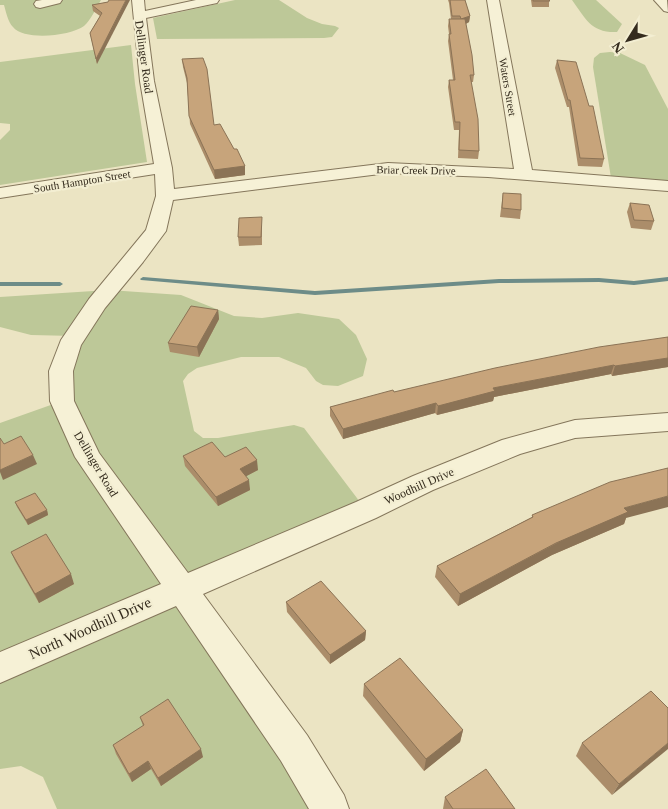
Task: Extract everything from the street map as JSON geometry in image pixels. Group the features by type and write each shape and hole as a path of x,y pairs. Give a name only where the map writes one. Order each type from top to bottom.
{"street":[{"path":"40,4 56,0"},
{"path":"138,8 212,0"},
{"name":"Waters Street","path":"493,0 524,175"},
{"path":"660,0 668,8"},
{"name":"Dellinger Road","path":"138,8 147,81 163,168 165,196 156,231 136,258 96,304 69,345 61,371 62,401 88,457 294,748 330,809"},
{"name":"South Hampton Street","path":"0,193 163,168"},
{"name":"Briar Creek Drive","path":"165,196 388,168 524,175 668,186"},
{"name":"Woodhill Drive","path":"180,589 511,446 575,429 668,422"},
{"name":"North Woodhill Drive","path":"0,668 180,589"}],"green space":[{"path":"0,0 101,0 84,26 69,32 48,36 27,34 13,27 7,17 4,5 0,5"},
{"path":"235,0 279,0 307,18 339,28 332,37 324,38 157,39 153,18"},
{"path":"572,0 596,0 622,24 617,32 601,30 586,19"},
{"path":"131,45 147,162 0,185 0,140 10,130 10,124 0,123 0,62"},
{"path":"600,53 620,53 645,65 668,109 668,186 612,184 593,67 594,58"},
{"path":"109,290 181,295 234,316 262,318 298,313 339,319 356,335 367,359 363,376 338,386 323,385 316,381 306,368 279,357 241,357 197,368 188,374 183,381 194,431 203,438 218,438 294,425 304,428 366,510 181,589 330,809 57,809 43,777 21,766 0,769 0,423 62,401 74,336 31,335 0,327 0,297"}],"building":[{"path":"109,0 126,0 96,59 90,33 102,13 92,5 108,2"},
{"path":"450,0 465,0 470,16 461,19 460,16 452,16"},
{"path":"549,0 550,1 533,1"},
{"path":"449,19 465,19 472,55 474,75 470,75 478,119 479,151 459,150 460,122 455,122 449,80 455,80"},
{"path":"203,58 207,69 214,125 220,124 234,149 237,149 245,166 214,170 189,116 187,78 182,59"},
{"path":"557,60 576,62 589,106 593,106 604,159 580,158 570,100 568,100"},
{"path":"503,193 521,194 521,210 502,208"},
{"path":"630,203 649,205 654,221 634,220"},
{"path":"262,217 261,237 238,237 239,218"},
{"path":"191,306 218,310 197,347 168,343"},
{"path":"668,337 668,358 614,365 493,388 495,391 438,406 436,403 343,429 330,407 393,390 394,392 495,368 599,347"},
{"path":"21,436 33,455 0,470 0,438 4,444"},
{"path":"212,442 225,457 246,447 257,460 240,469 249,480 216,497 183,456"},
{"path":"668,468 668,496 624,508 628,512 556,543 460,594 437,566 533,517 532,515 610,482"},
{"path":"35,493 47,510 26,520 15,502"},
{"path":"46,534 71,574 35,594 11,552"},
{"path":"321,581 366,631 330,655 286,602"},
{"path":"400,658 463,730 426,759 364,684"},
{"path":"651,691 668,708 668,743 619,784 582,743"},
{"path":"168,699 201,749 158,778 148,761 129,774 113,745 144,725 140,717"},
{"path":"486,769 515,809 453,809 445,797"}],"waterway":[{"path":"143,279 315,293 499,281 599,280 634,283 668,279"},
{"path":"0,284 60,284"}]}
